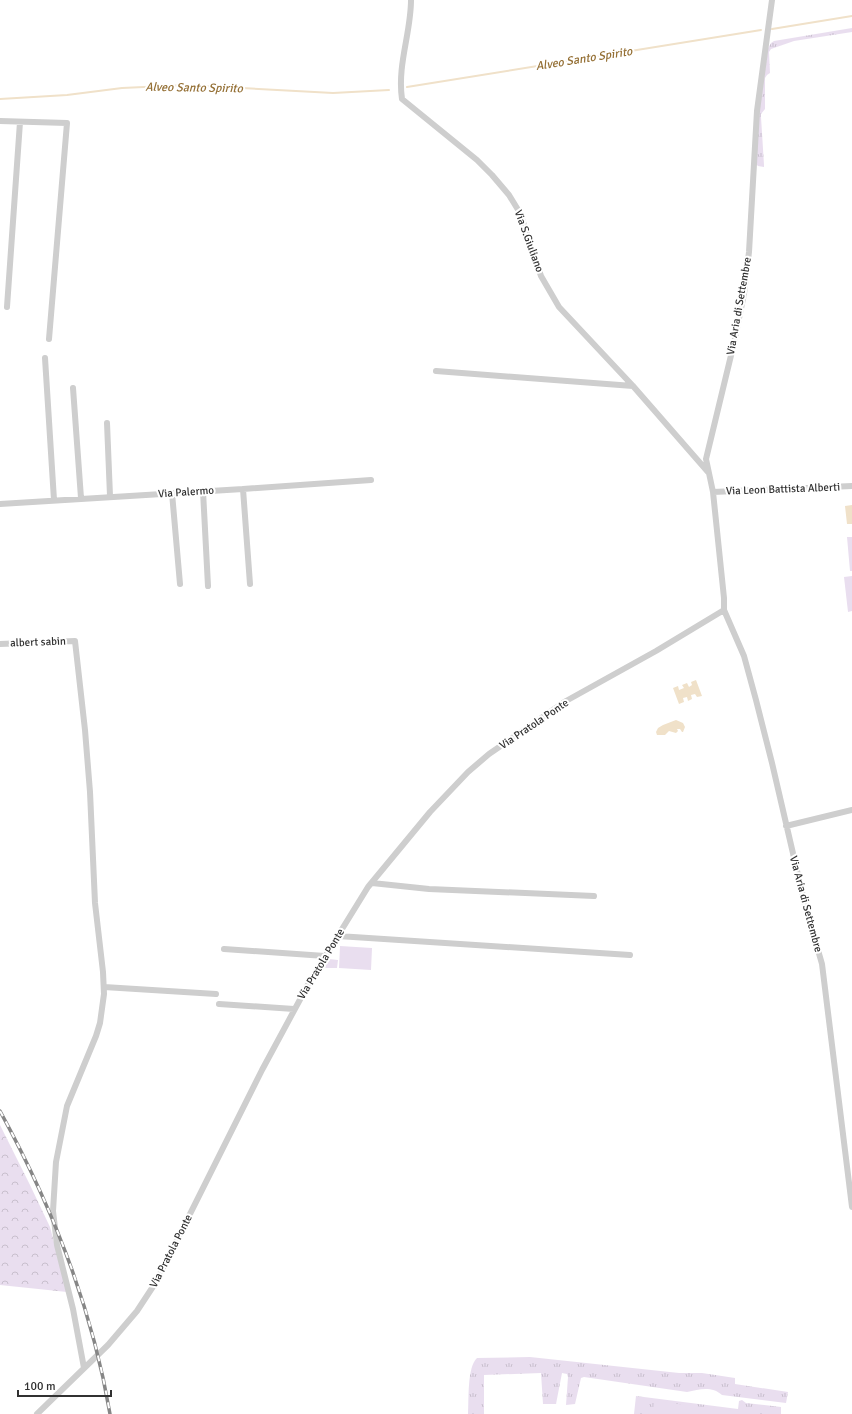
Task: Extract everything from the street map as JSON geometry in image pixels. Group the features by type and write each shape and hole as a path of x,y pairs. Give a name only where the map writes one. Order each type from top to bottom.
{"street":[{"name":"Via S.Giuliano","path":"411,0 411,12 400,73 402,99 476,160 492,175 509,195 520,213 541,276 556,302 633,386 708,472"},
{"name":"Via Aria di Settembre","path":"772,0 757,111 749,252 744,294 734,343 706,459 713,492 724,610 746,663 772,763 805,905 822,964 852,1207"},
{"path":"0,121 67,123 49,338"},
{"path":"7,308 20,122"},
{"path":"45,358 54,500"},
{"path":"436,370 633,386"},
{"path":"73,388 81,498"},
{"path":"107,423 110,496"},
{"name":"Via Palermo","path":"0,504 371,480"},
{"name":"Via Leon Battista Alberti","path":"713,492 852,486"},
{"path":"243,489 250,584"},
{"path":"203,491 208,586"},
{"path":"172,493 180,584"},
{"name":"Via Pratola Ponte","path":"37,1414 108,1345 137,1311 156,1282 294,1009 325,956 372,883 430,812 468,772 489,754 566,701 656,651 724,610"},
{"name":"albert sabin","path":"0,644 75,641 85,730 90,792 95,903 104,987"},
{"path":"786,826 852,810"},
{"path":"372,883 429,889 594,896"},
{"path":"338,936 630,955"},
{"path":"224,949 325,956"},
{"path":"84,1368 73,1309 57,1245 53,1211 56,1162 67,1106 96,1036 100,1023 104,987 216,994"},
{"path":"219,1004 294,1009"}],"green space":[{"path":"852,28 852,32 794,41 771,49 769,52 770,73 765,78 765,109 761,114 764,167 758,166 756,164 759,113 768,48 771,43 774,41"},
{"path":"847,537 852,537 852,571 850,571"},
{"path":"852,576 852,611 848,612 844,577"},
{"path":"340,946 372,948 371,970 339,968"},
{"path":"329,959 338,960 337,968 323,968"},
{"path":"0,1125 50,1227 67,1292 0,1285"},
{"path":"530,1357 679,1373 702,1373 735,1378 735,1384 788,1392 786,1403 722,1395 710,1389 687,1392 584,1377 581,1378 575,1404 566,1405 568,1377 567,1374 562,1373 556,1404 543,1404 541,1373 484,1375 484,1414 468,1414 470,1376 474,1362 477,1358"},
{"path":"636,1396 738,1409 739,1401 742,1400 746,1403 781,1407 781,1414 634,1414"},
{"path":"654,1401 750,1413 750,1414 653,1414"}],"shaded area":[{"path":"852,505 852,524 847,524 845,506"},
{"path":"696,680 702,696 697,697 695,694 691,695 692,699 688,701 687,697 683,698 684,702 679,704 673,688 678,686 679,690 684,688 682,685 687,683 689,687 692,685 691,682"},
{"path":"676,720 683,723 685,727 683,732 680,729 677,729 678,731 676,733 669,731 665,735 657,735 656,732 658,728"}],"waterway":[{"name":"Alveo Santo Spirito","path":"772,29 852,16"},
{"name":"Alveo Santo Spirito","path":"407,87 761,30"},
{"name":"Alveo Santo Spirito","path":"0,99 67,95 122,88 188,85 333,93 389,90"}],"railway":[{"path":"0,1111 37,1183 68,1258 93,1335 110,1414"}]}
